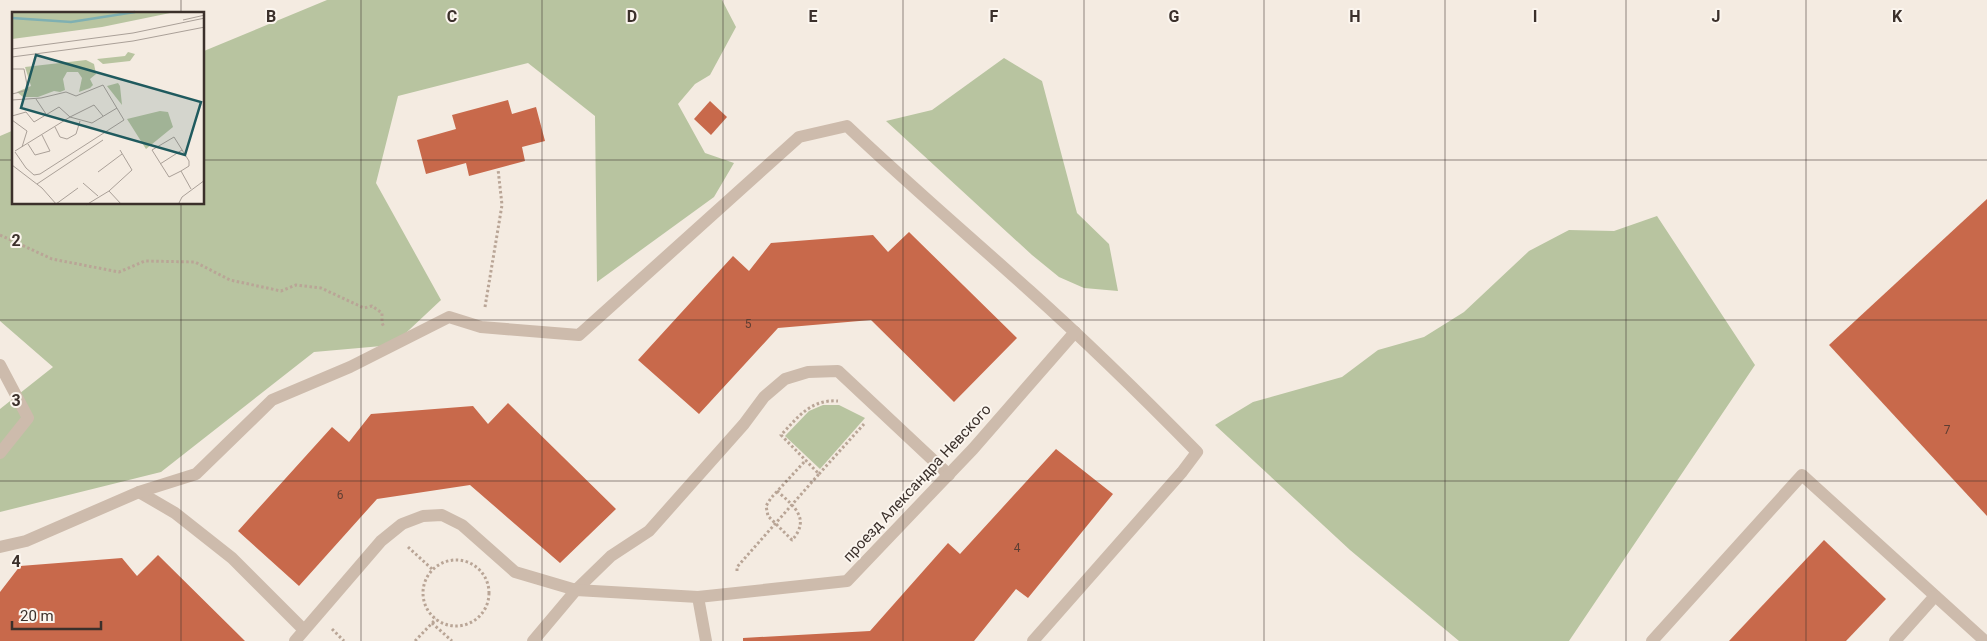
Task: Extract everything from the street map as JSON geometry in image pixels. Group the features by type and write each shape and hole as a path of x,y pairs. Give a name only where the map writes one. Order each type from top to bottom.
{"street":[{"path":"0,547 26,541 139,492 196,474 272,400 350,367 449,317 481,327 580,335 799,137 847,126 895,172 1075,332 1197,452 1182,472 1033,641"},
{"name":"проезд Александра Невского","path":"295,641 382,541 402,524 424,516 442,515 462,525 515,572 576,590 698,597 847,581 949,475 1075,332"},
{"path":"0,365 28,418 0,453"},
{"path":"533,641 576,590 611,556 649,531 744,424 764,397 786,379 808,372 838,371 949,475"},
{"path":"1652,641 1802,475 1985,641"},
{"path":"139,492 175,513 232,558 304,629"},
{"path":"1895,641 1935,596"},
{"path":"698,597 706,641"}],"path":[{"path":"481,327 502,205 498,169"},
{"path":"0,235 52,259 119,272 145,260 195,262 230,280 281,291 296,285 321,288 364,308 372,306 382,313 382,323 396,344"},
{"path":"819,474 781,435 803,410 827,400 847,402"},
{"path":"738,592 737,567 870,418"},
{"path":"777,491 792,504 799,514 801,522 798,533 792,540 774,524 768,516 766,506 777,491 806,460"},
{"path":"456,560 469,562 480,570 487,581 490,594 487,606 480,617 469,624 456,626 443,624 436,619 432,617 425,606 423,593 425,580 432,570 444,562 456,560"},
{"path":"416,641 436,619"},
{"path":"432,623 452,641"},
{"path":"328,624 344,641"}],"green space":[{"path":"327,0 722,0 736,27 710,75 695,84 678,104 705,153 734,163 714,197 597,282 595,116 528,63 398,96 376,183 441,300 393,345 314,352 161,472 0,512 0,409 53,367 0,321 0,136 12,131 12,205 205,205 205,51"},
{"path":"1004,58 1042,81 1077,213 1109,244 1118,291 1084,288 1059,277 1032,255 886,121 932,110"},
{"path":"1657,216 1755,365 1569,641 1459,641 1350,550 1215,425 1253,402 1342,377 1378,350 1424,337 1464,312 1529,251 1569,230 1614,231"},
{"path":"823,405 839,405 865,418 820,469 785,436 809,411"}],"building":[{"path":"508,100 512,114 536,107 545,141 522,147 525,161 469,176 466,163 426,174 417,140 456,129 452,115"},
{"path":"710,101 727,117 711,135 694,119"},
{"path":"1987,199 1987,516 1829,345"},
{"path":"909,232 1017,338 954,402 871,320 778,328 699,414 638,360 733,256 749,271 771,243 873,235 888,252"},
{"path":"508,403 616,509 560,563 470,485 377,499 299,586 238,531 332,427 349,442 371,414 473,406 488,424"},
{"path":"1056,449 1113,494 1028,598 1016,589 974,641 743,641 743,638 870,631 948,543 960,554"},
{"path":"1824,540 1886,599 1846,641 1729,641"},
{"path":"158,555 245,641 0,641 0,592 20,566 122,558 137,576"}]}
